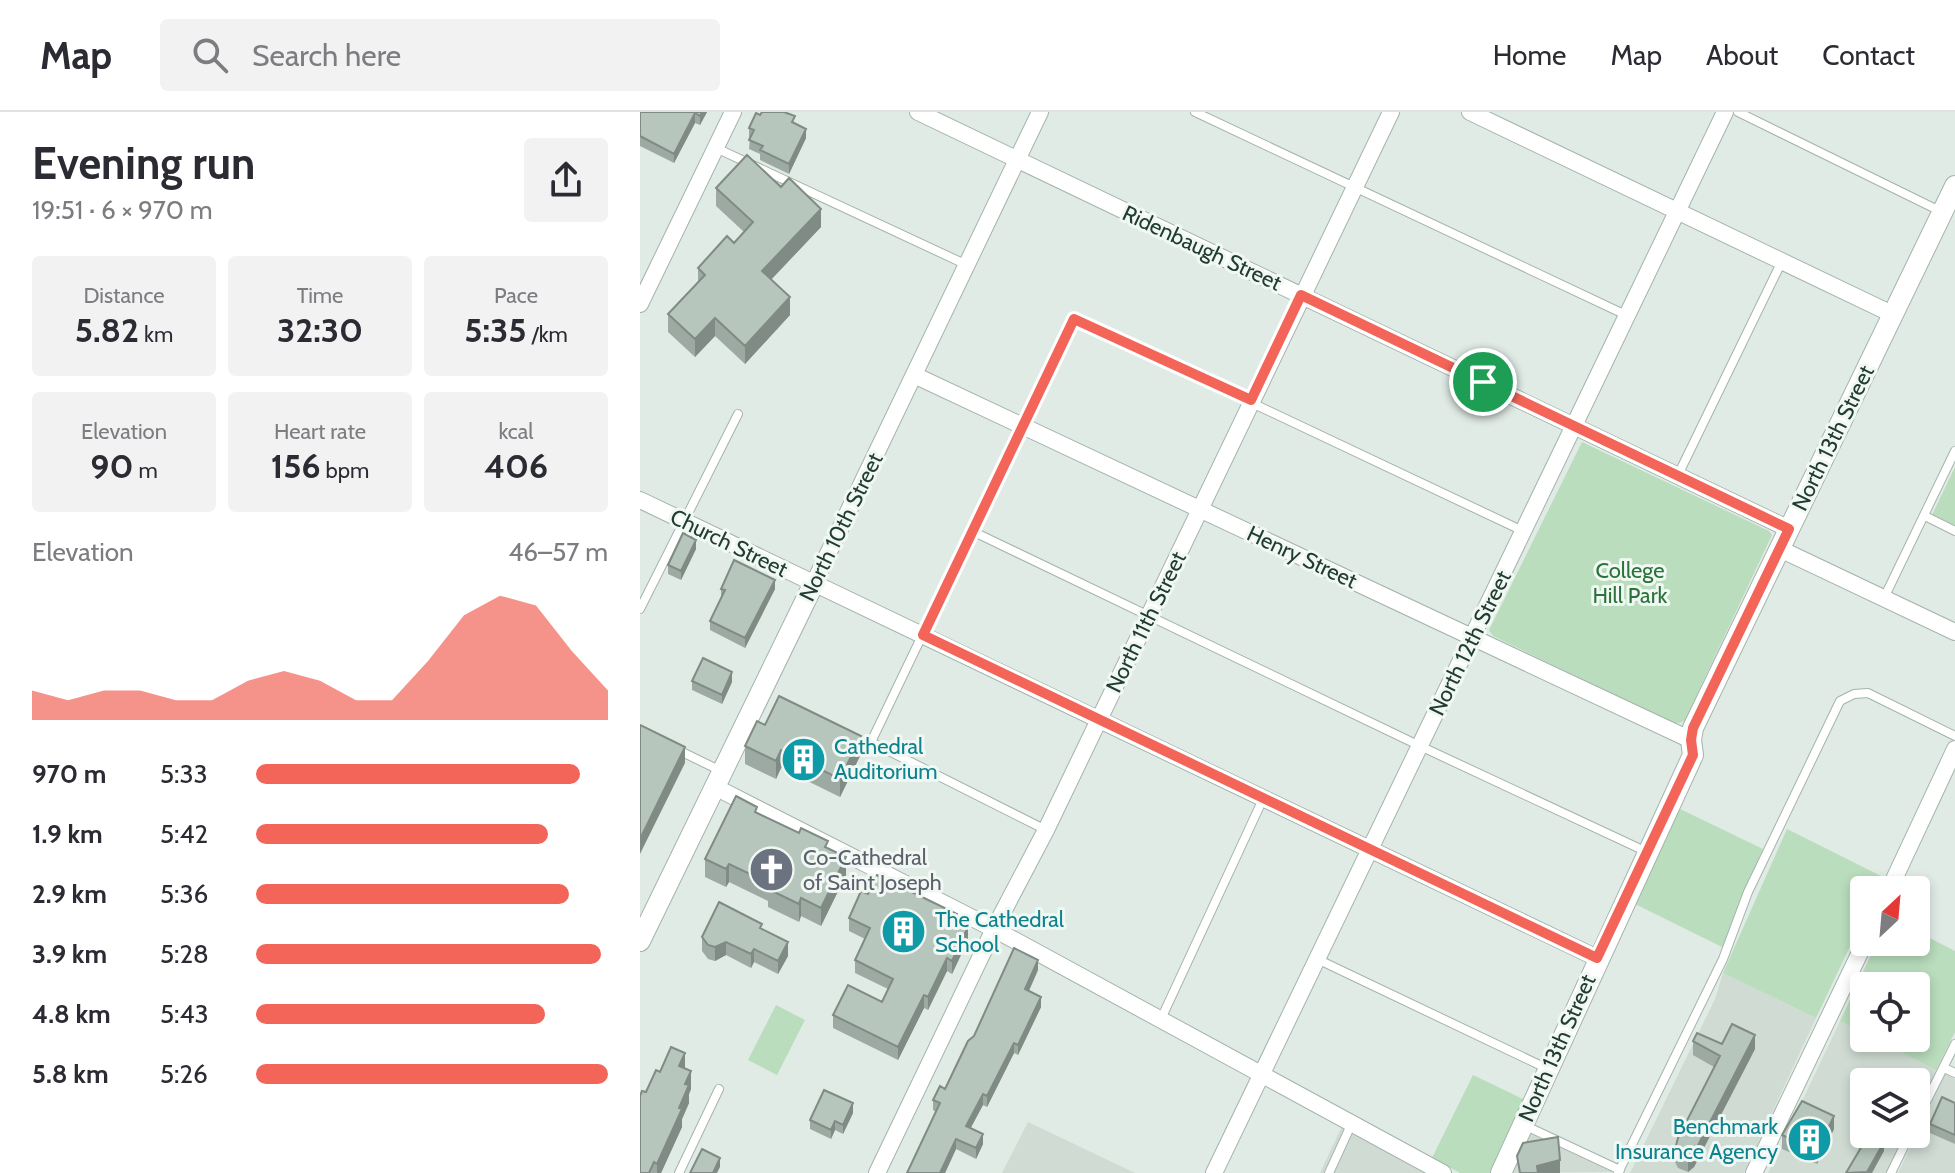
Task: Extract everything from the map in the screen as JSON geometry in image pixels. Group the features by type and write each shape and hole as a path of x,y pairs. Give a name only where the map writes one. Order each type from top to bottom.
{"street":[{"path":"640,304 733,112"},
{"name":"Ridenbaugh Street","path":"918,112 1789,529"},
{"name":"North 10th Street","path":"640,941 1040,112"},
{"name":"North 11th Street","path":"877,1173 994,929 1046,830 1391,112"},
{"path":"1470,112 1892,314"},
{"name":"North 12th Street","path":"1214,1173 1725,112"},
{"name":"North 13th Street","path":"1501,1173 1597,958 1693,755 1693,728 1955,186"},
{"name":"Henry Street","path":"914,375 1691,740"},
{"name":"Church Street","path":"640,500 1597,958"},
{"path":"1780,549 1955,632"},
{"path":"1896,876 1955,749"},
{"path":"718,780 1443,1173"},
{"path":"1754,1173 1858,956"}],"lane":[{"path":"1195,112 1628,316"},
{"path":"1738,112 1942,212"},
{"path":"715,148 967,265"},
{"path":"1678,475 1782,261"},
{"path":"1046,830 871,742 1074,319 1523,531"},
{"path":"640,609 738,414"},
{"path":"1884,598 1955,451"},
{"path":"1925,516 1955,531"},
{"path":"974,532 1647,852"},
{"path":"1523,1124 1619,1171 1723,959 1748,892 1840,701 1854,694 1868,693 1955,736"},
{"path":"667,745 718,780"},
{"path":"1161,1019 1263,799"},
{"path":"1317,959 1549,1069"},
{"path":"1930,1095 1955,1044"},
{"path":"1944,1068 1955,1073"},
{"path":"679,1173 719,1089"},
{"path":"1329,1173 1351,1125"},
{"path":"1891,1173 1903,1148"}],"shaded area":[{"path":"1723,973 1816,1018 1744,1173 1630,1173 1715,999"},
{"path":"1840,1021 1850,1026 1850,1052 1901,1052 1936,1070 1930,1083 1930,1068 1850,1068 1850,1148 1898,1148 1886,1173 1768,1173"},
{"path":"1945,1074 1955,1079 1955,1173 1898,1173 1910,1148 1930,1148 1930,1106"},
{"path":"1028,1122 1135,1173 1002,1173"},
{"path":"1342,1126 1430,1173 1320,1173"},
{"path":"1528,1132 1615,1172 1508,1173"}],"green space":[{"name":"College Hill Park","path":"1582,442 1772,535 1685,720 1680,723 1674,723 1493,636 1489,630"},
{"path":"1955,467 1955,526 1932,515"},
{"path":"1678,808 1763,849 1724,948 1633,903"},
{"path":"1787,829 1881,876 1850,876 1850,946 1816,1018 1723,973"},
{"path":"1930,938 1955,951 1955,1032 1936,1070 1901,1052 1930,1052 1930,972 1863,972 1870,956 1930,956"},
{"path":"1850,1000 1850,1026 1840,1021"},
{"path":"776,1005 805,1020 777,1075 748,1060"},
{"path":"1473,1075 1525,1100 1490,1173 1460,1173 1432,1158"}],"building":[{"path":"640,112 702,112 700,116 695,113 674,154 640,136"},
{"path":"762,112 784,112 795,116 792,122 806,129 789,164 760,150 763,146 749,140 754,130 749,128 756,113 760,115"},
{"path":"747,155 781,187 789,178 821,209 762,271 790,297 745,346 715,318 695,339 668,314 705,275 698,268 727,236 734,243 753,222 716,188"},
{"path":"683,533 696,540 681,571 668,565"},
{"path":"734,560 775,580 745,638 710,621 725,590 721,589"},
{"path":"703,658 732,672 722,695 692,681"},
{"name":"Cathedral Auditorium","path":"779,696 861,736 840,779 781,750 776,761 745,746 757,721 765,725"},
{"path":"640,725 685,747 640,839"},
{"name":"Co-Cathedral of Saint Joseph","path":"736,796 757,807 755,812 799,833 801,828 828,841 825,847 846,857 821,908 801,898 799,904 768,889 771,884 729,864 726,869 705,859"},
{"path":"877,875 957,914 955,921 968,927 952,961 947,958 928,997 924,995 898,1047 833,1015 848,985 882,1002 893,979 855,960 870,928 849,918 861,891 868,894"},
{"path":"719,902 762,924 760,928 788,942 778,961 754,949 751,954 726,942 715,947 708,945 702,937"},
{"path":"1014,948 1038,960 1025,989 1041,997 1018,1045 1014,1043 987,1096 983,1094 966,1126 983,1134 976,1148 956,1139 940,1173 907,1173 940,1103 933,1100 940,1086 945,1089 968,1041 974,1036"},
{"path":"1732,1024 1755,1035 1694,1153 1688,1158 1678,1154 1675,1149 1678,1138 1720,1056 1693,1041 1697,1033 1722,1044"},
{"path":"671,1047 685,1053 679,1066 691,1071 685,1084 689,1085 679,1108 682,1109 657,1164 654,1162 649,1173 640,1173 640,1096 642,1091 646,1092 656,1070 660,1072"},
{"path":"824,1090 853,1103 843,1125 835,1121 831,1130 810,1120"},
{"path":"1942,1097 1955,1103 1955,1135 1930,1124"},
{"path":"1802,1101 1834,1116 1817,1151 1782,1135"},
{"path":"1558,1137 1560,1160 1537,1166 1538,1173 1520,1173 1517,1156 1523,1143"},
{"path":"1861,1148 1881,1148 1867,1172 1846,1173"},
{"path":"702,1149 720,1158 713,1173 690,1173"}],"place":[{"name":"Cathedral Auditorium","path":"803,759"},
{"name":"Co-Cathedral of Saint Joseph","path":"772,870"},
{"name":"The Cathedral School","path":"904,932"},
{"name":"Benchmark Insurance Agency","path":"1809,1139"}],"route":[{"path":"1301,295 1483,382 1789,529 1693,728 1693,755 1597,958 923,635 1074,319 1251,400 1301,295"}]}
